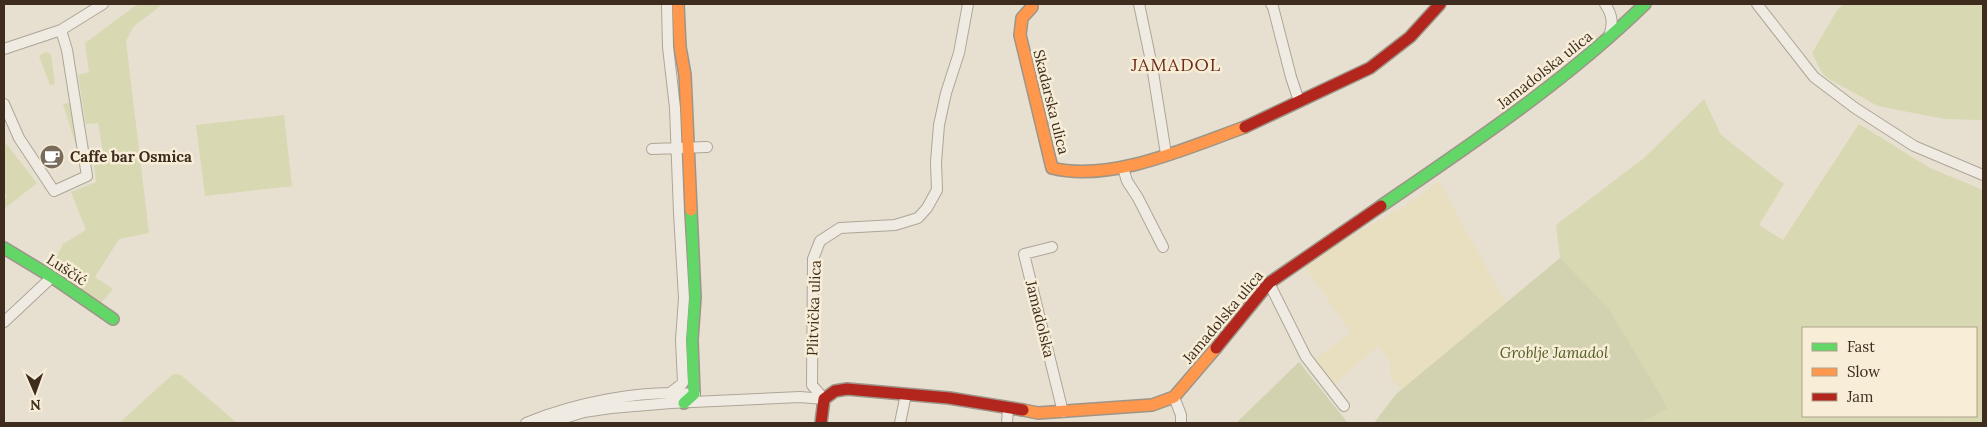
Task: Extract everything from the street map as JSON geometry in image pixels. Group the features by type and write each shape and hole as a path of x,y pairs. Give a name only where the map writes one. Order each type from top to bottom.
{"street":[{"path":"4,50 61,30 103,4"},
{"path":"667,4 668,48 682,148 695,297 692,340 694,394"},
{"path":"678,4 680,47 685,76 682,148 684,298 681,340 683,384 694,394"},
{"name":"Plitvička ulica","path":"824,399 812,385 813,259 820,241 840,228 895,225 918,218 927,208 938,190 936,162 939,125 946,93 959,53 968,4"},
{"path":"1139,4 1152,66 1166,154"},
{"path":"1271,4 1274,7 1291,77 1299,100"},
{"name":"Skadarska ulica","path":"1032,7 1022,18 1020,35 1052,168 1064,171 1090,172 1123,168 1250,125 1299,100 1370,68 1410,37 1440,4"},
{"path":"1605,4 1612,14 1613,24 1608,40"},
{"name":"Jamadolska ulica","path":"824,399 835,391 847,389 948,398 1008,410 1038,413 1152,405 1174,397 1269,283 1532,100 1608,40 1645,4"},
{"path":"1757,4 1814,77 1848,103 1914,146 1983,175"},
{"path":"4,104 19,138 54,191 87,176 67,50 61,30"},
{"path":"652,148 707,147"},
{"path":"1123,168 1127,181 1164,247"},
{"name":"Jamadolska","path":"1052,247 1024,254 1063,412"},
{"name":"Luščić","path":"4,248 52,277 113,319"},
{"path":"4,322 52,277"},
{"path":"1269,283 1306,357 1344,406"},
{"path":"670,393 683,384"},
{"path":"526,423 550,413 578,405 610,399 670,393 694,394 718,401"},
{"path":"684,403 694,394"},
{"path":"900,423 906,394"},
{"path":"548,423 584,412 684,403 800,397 824,399 821,423"},
{"path":"1174,397 1181,415 1181,423"},
{"path":"1006,423 1008,410"}],"shaded area":[{"path":"1439,181 1506,303 1402,390 1390,378 1390,361 1378,346 1333,385 1314,360 1351,333 1305,267 1333,246 1405,206"}],"green space":[{"path":"138,4 163,4 133,27 126,41 149,233 119,239 95,277 113,289 100,304 50,270 63,244 86,230 71,192 96,182 94,165 105,163 98,123 86,124 78,75 89,72 85,43"},
{"path":"1843,4 1983,4 1983,120 1944,119 1878,106 1827,78 1821,71 1812,53 1836,12"},
{"path":"45,52 51,54 55,84 50,85 39,56"},
{"path":"1704,99 1721,135 1784,184 1759,225 1783,240 1859,124 1930,168 1983,190 1983,423 1952,423 1946,421 1945,423 1640,423 1668,407 1560,258 1556,225 1644,158"},
{"path":"70,103 81,161 63,104"},
{"path":"284,115 292,186 205,196 196,125"},
{"path":"4,141 37,183 4,209 4,199 7,196 4,192"},
{"name":"Groblje Jamadol","path":"1560,258 1609,309 1668,408 1640,423 1374,423 1396,394"},
{"path":"1299,362 1348,423 1236,423"},
{"path":"175,374 181,375 237,423 119,423"}],"traffic: fast":[{"path":"1381,206 1484,135 1551,85 1615,32 1645,4"},
{"path":"684,403 694,394 692,340 695,297 691,210"},
{"path":"4,248 52,277 113,319"}],"traffic: slow":[{"path":"678,4 680,47 685,75 691,210"},
{"path":"1032,7 1022,18 1020,35 1052,168 1075,171 1099,171 1124,167 1175,153 1245,127"},
{"path":"1023,410 1038,413 1152,405 1174,397 1216,348"}],"traffic: jam":[{"path":"1245,127 1370,68 1410,37 1440,4"},
{"path":"1216,348 1269,283 1381,206"},
{"path":"821,423 824,399 835,391 847,389 949,398 1023,410"}],"place":[{"name":"Caffe bar Osmica","path":"52,157"}],"district":[{"name":"JAMADOL","path":"1176,65"}]}
